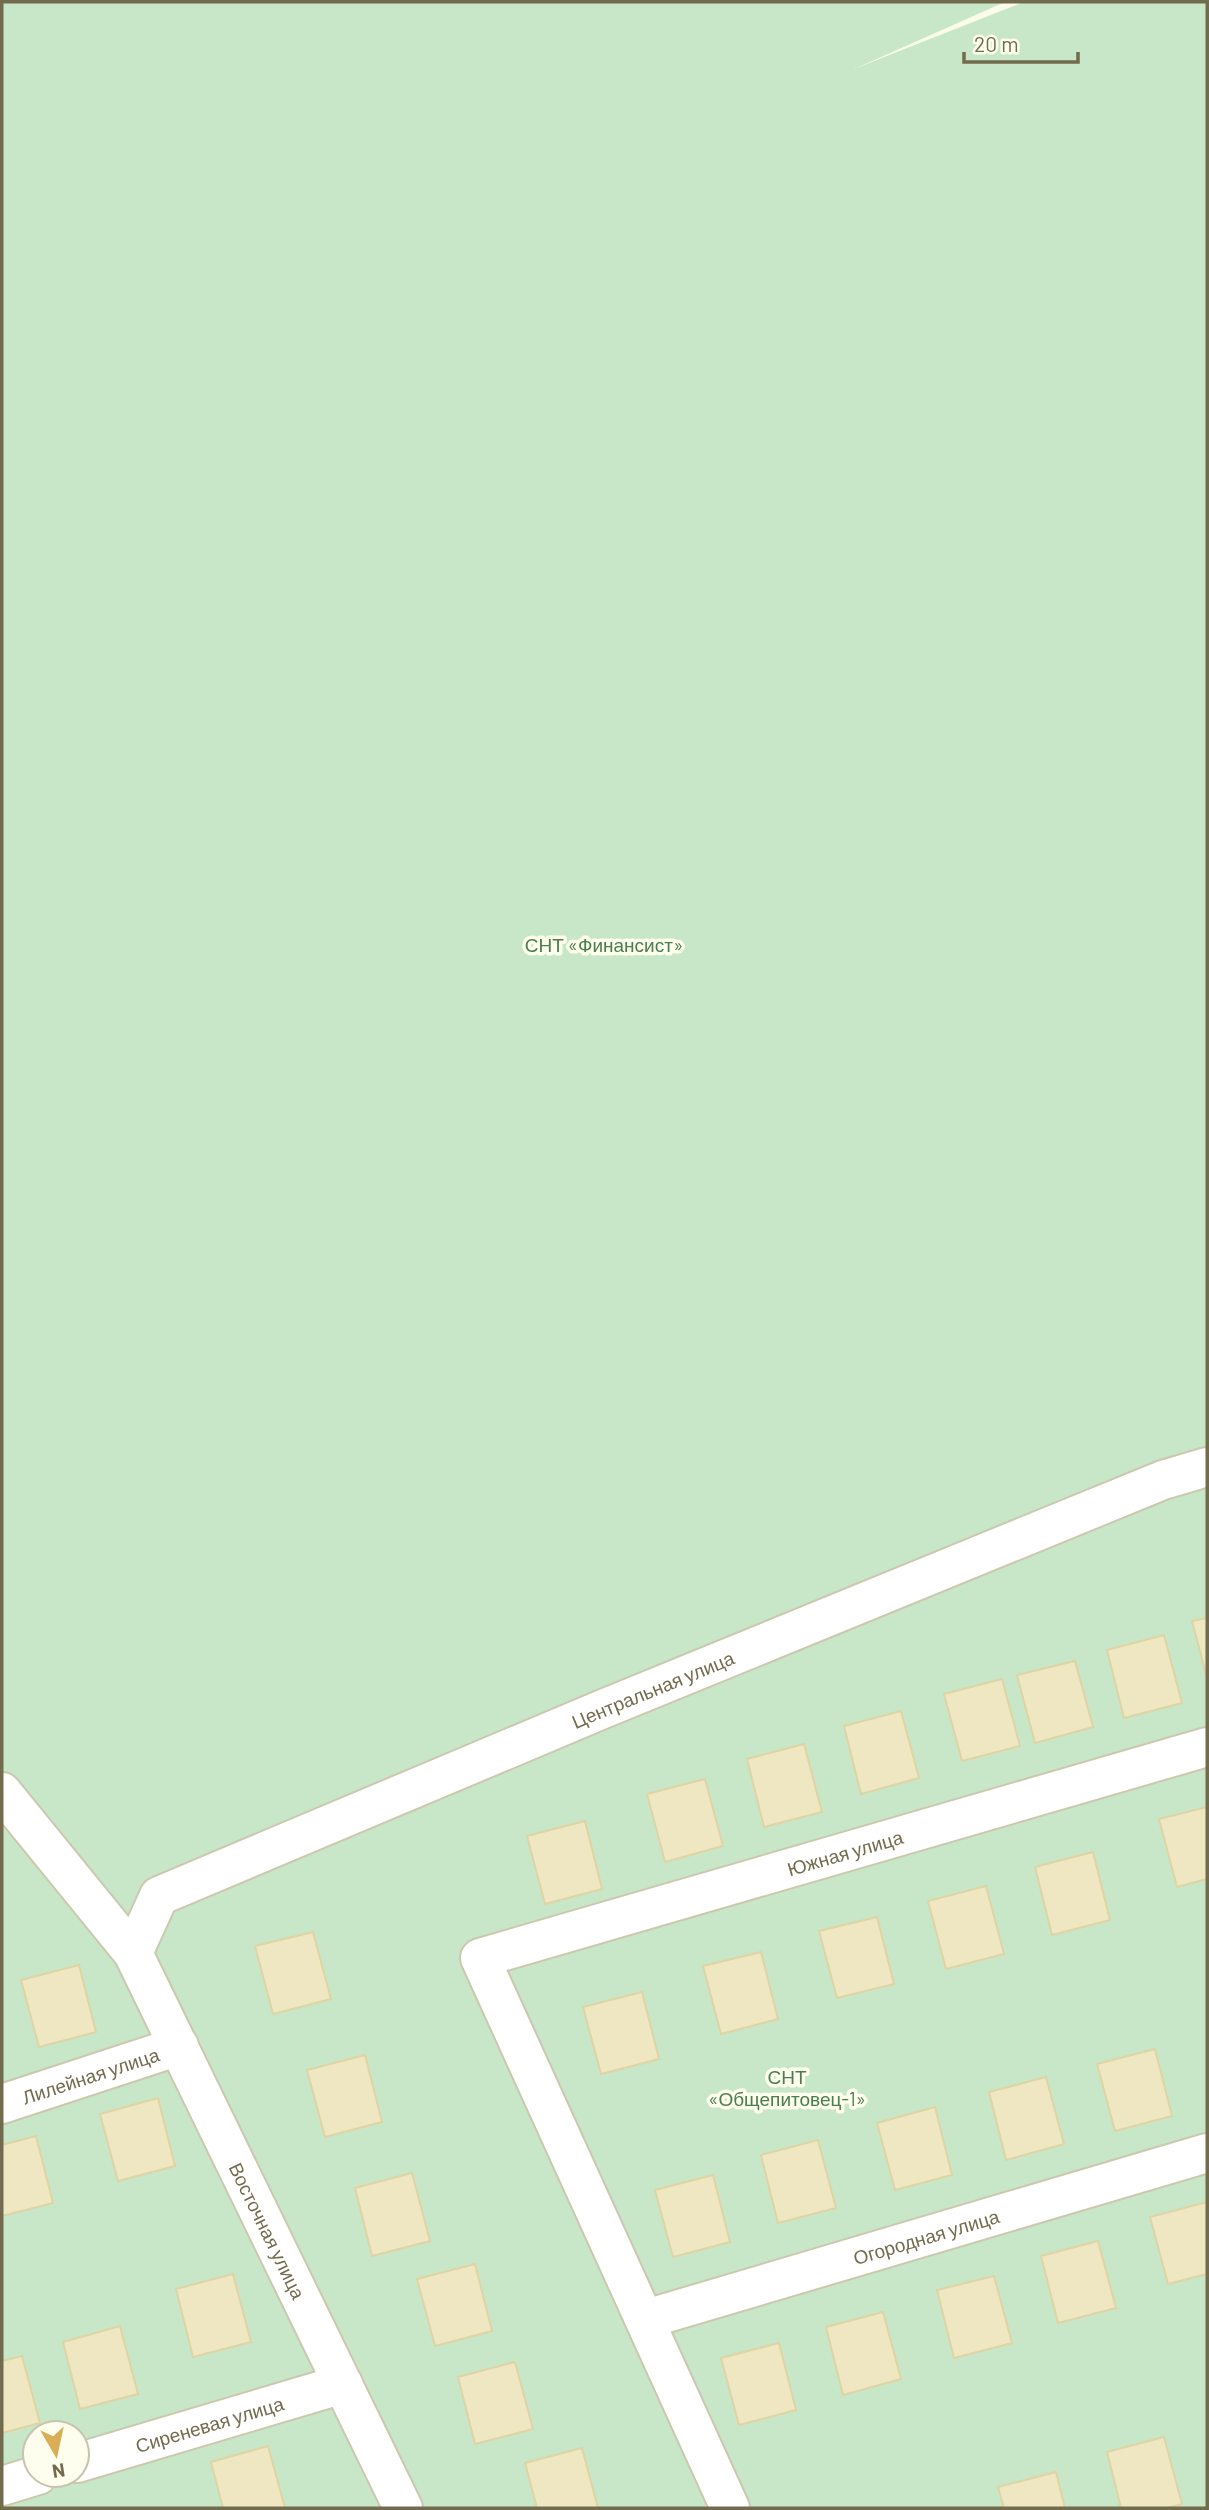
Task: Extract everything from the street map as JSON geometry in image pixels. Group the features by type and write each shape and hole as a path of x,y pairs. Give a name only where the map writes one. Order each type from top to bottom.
{"street":[{"name":"Центральная улица","path":"133,1953 159,1896 616,1704 1163,1480 1207,1467"},
{"name":"Южная улица","path":"646,2319 480,1958 1207,1747"},
{"name":"Восточная улица","path":"2,1792 133,1953 403,2508"},
{"name":"Лилейная улица","path":"2,2104 179,2046"},
{"name":"Огородная улица","path":"646,2319 1207,2153"},
{"path":"646,2319 730,2508"},
{"name":"Сиреневая улица","path":"91,2459 343,2385"},
{"path":"2,2486 21,2480"}],"green space":[{"name":"СНТ «Финансист»","path":"2,2 1005,2 854,69 1024,2 1207,2 1207,2508 2,2508"}],"building":[{"path":"1207,1618 1207,1678 1192,1621"},
{"path":"1164,1635 1182,1703 1124,1718 1107,1650"},
{"path":"1075,1661 1093,1727 1035,1743 1017,1675"},
{"path":"1002,1679 1020,1746 962,1761 944,1694"},
{"path":"901,1711 919,1778 861,1794 844,1726"},
{"path":"804,1744 822,1812 764,1827 747,1759"},
{"path":"705,1779 723,1846 665,1862 647,1794"},
{"path":"1207,1807 1207,1879 1177,1887 1159,1819"},
{"path":"585,1821 602,1889 545,1904 527,1836"},
{"path":"1093,1852 1110,1920 1052,1935 1035,1867"},
{"path":"986,1886 1004,1954 946,1969 928,1901"},
{"path":"877,1917 894,1984 837,1998 819,1931"},
{"path":"313,1932 331,1999 273,2014 255,1946"},
{"path":"761,1952 778,2019 721,2034 703,1966"},
{"path":"79,1965 96,2032 39,2047 21,1980"},
{"path":"642,1992 659,2059 601,2074 583,2007"},
{"path":"1155,2049 1172,2116 1115,2131 1097,2064"},
{"path":"365,2055 382,2122 325,2137 307,2070"},
{"path":"1046,2077 1064,2144 1006,2160 989,2092"},
{"path":"158,2098 175,2166 118,2181 100,2114"},
{"path":"935,2107 952,2175 895,2190 877,2123"},
{"path":"36,2136 53,2203 2,2216 2,2145"},
{"path":"818,2140 836,2208 778,2223 761,2155"},
{"path":"412,2173 430,2241 372,2256 355,2188"},
{"path":"713,2175 730,2242 673,2257 655,2190"},
{"path":"1207,2202 1207,2274 1168,2284 1150,2217"},
{"path":"1098,2241 1116,2308 1058,2323 1041,2256"},
{"path":"475,2264 492,2331 435,2346 417,2279"},
{"path":"233,2274 251,2342 193,2357 176,2289"},
{"path":"994,2276 1012,2343 954,2358 937,2290"},
{"path":"883,2312 901,2379 843,2395 826,2327"},
{"path":"120,2326 138,2394 80,2409 63,2342"},
{"path":"779,2343 796,2410 739,2425 721,2358"},
{"path":"22,2356 39,2419 21,2419 21,2428 2,2433 2,2361"},
{"path":"515,2362 533,2429 475,2444 458,2377"},
{"path":"1164,2437 1182,2504 1167,2508 1121,2508 1107,2452"},
{"path":"268,2446 285,2508 223,2508 211,2462"},
{"path":"582,2448 598,2508 537,2508 525,2463"},
{"path":"1056,2472 1065,2508 1004,2508 998,2487"}],"park label":[{"name":"СНТ «Общепитовец-1»","path":"787,2087"}]}
